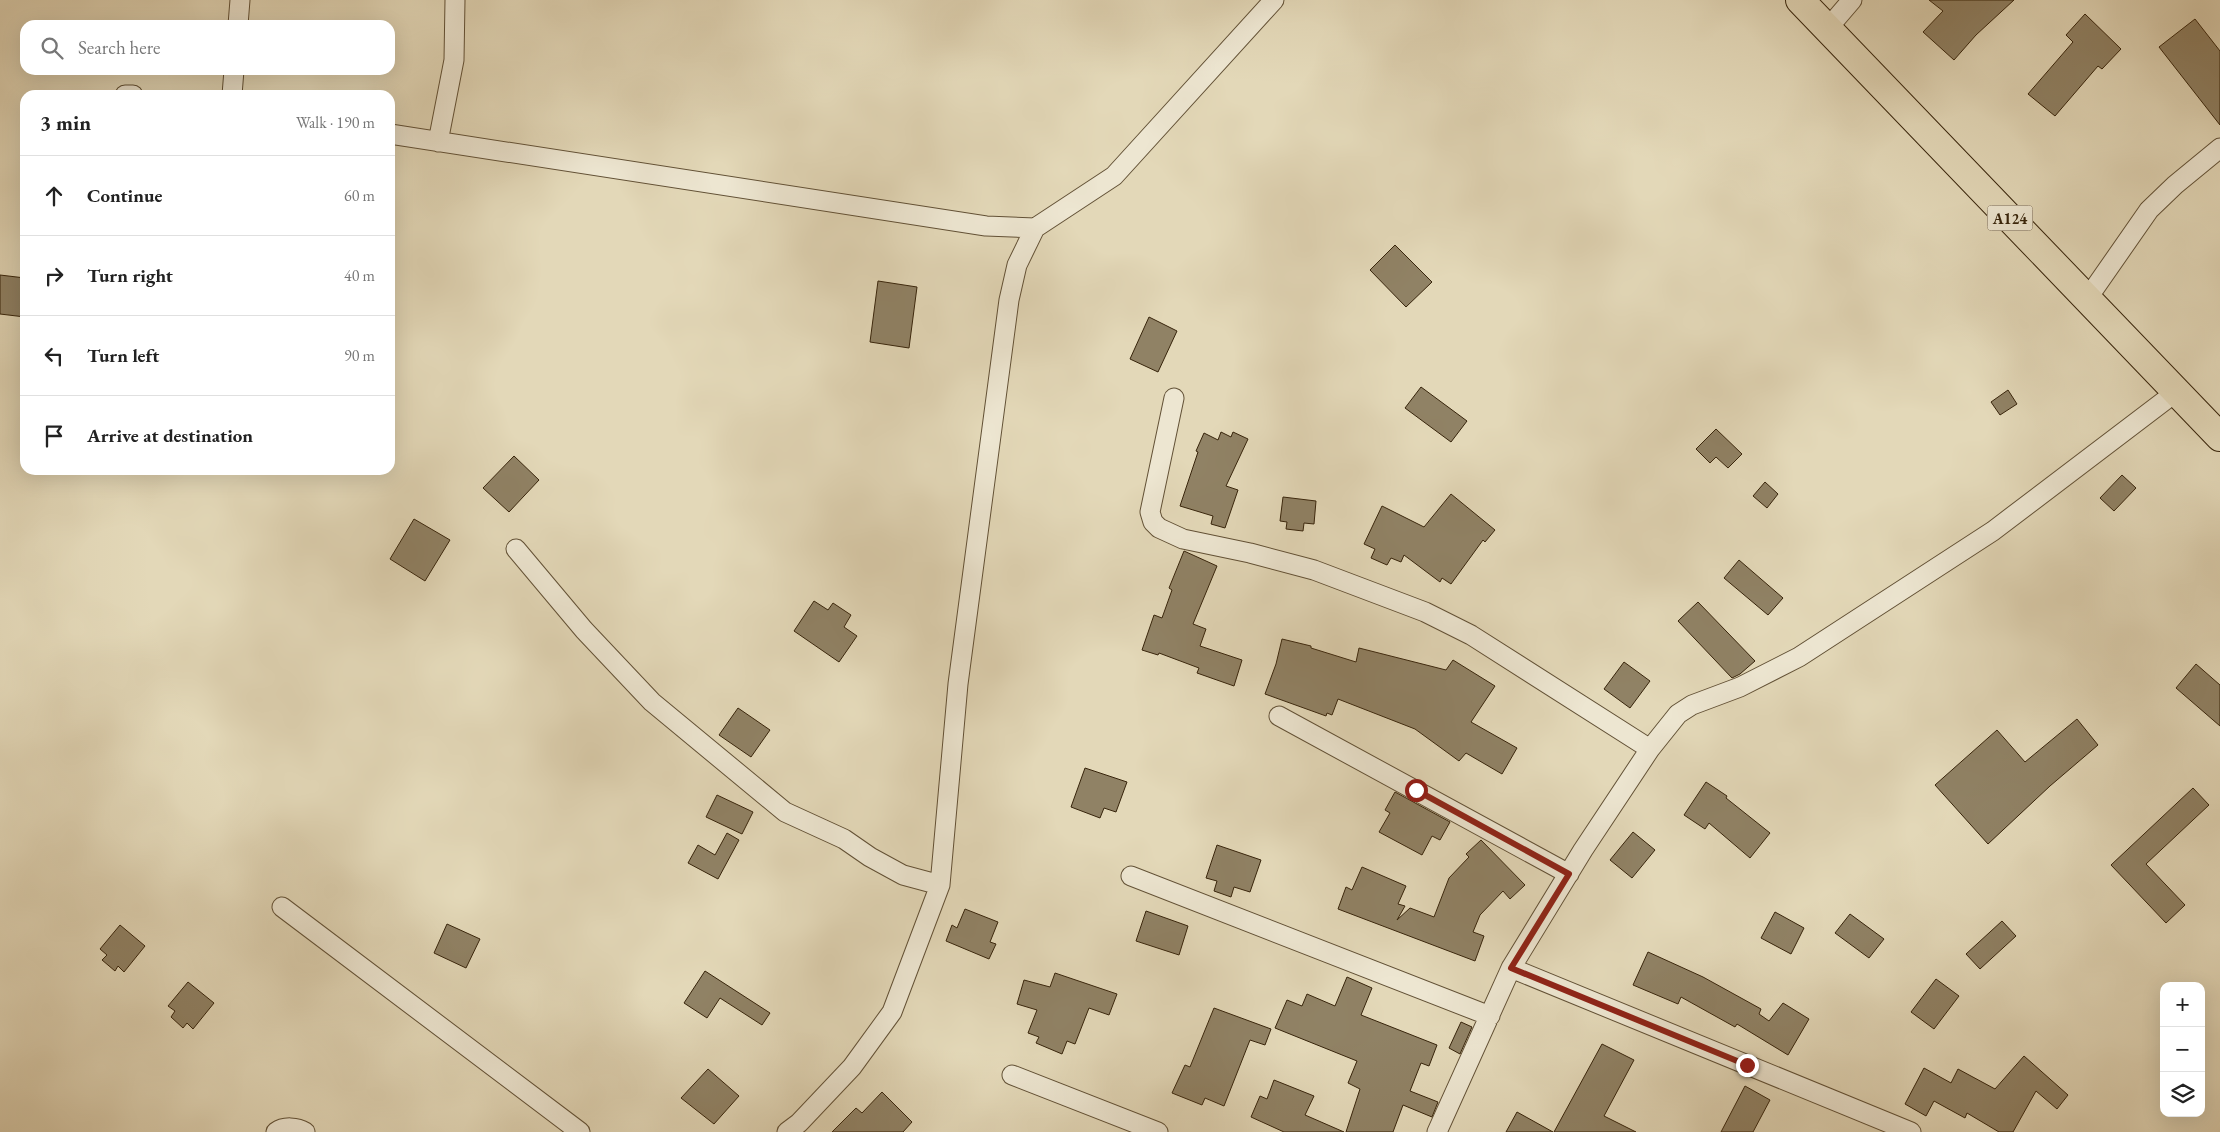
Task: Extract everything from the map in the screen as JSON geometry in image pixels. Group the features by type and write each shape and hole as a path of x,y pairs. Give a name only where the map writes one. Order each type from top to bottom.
{"highway":[{"name":"A124","path":"1800,0 2220,437"}],"street":[{"path":"238,20 240,0"},
{"path":"438,142 454,60 455,0"},
{"path":"787,1132 852,1067 892,1012 940,886 958,684 1009,300 1017,265 1035,228 1114,176 1274,0"},
{"path":"1828,28 1852,0"},
{"path":"232,90 234,75"},
{"path":"395,135 986,226 1035,228"},
{"path":"2087,298 2149,210 2175,184 2220,148"},
{"path":"1437,1132 1511,968 1650,749 1678,714 1692,705 1740,687 1799,657 1953,558 1993,531 2176,392"},
{"path":"1174,398 1150,512 1153,522 1159,528 1183,539 1250,553 1314,570 1425,612 1471,635 1650,749"},
{"path":"516,549 584,630 652,702 785,812 844,839 870,857 903,875 940,886"},
{"path":"1279,716 1569,874"},
{"path":"1131,876 1490,1016"},
{"path":"282,907 580,1132"},
{"path":"1511,968 1911,1132"},
{"path":"1012,1075 1158,1132"},
{"path":"276,1132 278,1130 298,1128 306,1132"}],"building":[{"path":"1929,0 2014,0 1976,35 1954,60 1923,32 1943,11"},
{"path":"2085,14 2121,49 2102,69 2098,66 2055,116 2028,94 2073,42 2066,35"},
{"path":"2195,19 2220,51 2220,125 2159,47"},
{"path":"1395,245 1432,282 1406,307 1370,270"},
{"path":"0,275 20,277 20,316 0,314"},
{"path":"878,281 917,287 909,348 870,342"},
{"path":"1149,317 1177,331 1158,372 1130,359"},
{"path":"1421,387 1467,421 1451,442 1405,408"},
{"path":"2008,390 2017,404 2000,415 1991,402"},
{"path":"1716,429 1742,454 1728,468 1716,457 1710,463 1696,449"},
{"path":"1221,432 1231,437 1233,432 1248,439 1226,486 1238,490 1225,528 1211,524 1213,516 1180,506 1198,452 1196,451 1204,433 1218,440"},
{"path":"514,456 539,480 509,512 483,488"},
{"path":"2122,475 2136,488 2114,511 2100,498"},
{"path":"1765,482 1778,494 1767,508 1753,496"},
{"path":"1451,494 1495,530 1485,542 1483,540 1451,584 1442,578 1440,582 1404,555 1401,562 1391,558 1387,565 1371,558 1375,549 1364,544 1382,506 1424,527"},
{"path":"1283,497 1316,501 1314,524 1304,523 1303,531 1286,529 1287,522 1280,521"},
{"path":"414,519 450,540 425,581 390,559"},
{"path":"1184,551 1217,566 1193,624 1206,629 1200,646 1242,660 1234,686 1197,673 1199,668 1159,653 1158,655 1142,650 1154,615 1162,618 1172,590 1169,588"},
{"path":"1739,560 1783,598 1768,615 1724,578"},
{"path":"814,601 828,610 833,603 851,615 844,627 857,636 839,662 794,631"},
{"path":"1698,602 1755,661 1740,674 1732,678 1678,621"},
{"path":"1282,639 1311,646 1311,648 1356,662 1359,648 1446,670 1453,660 1495,686 1471,722 1517,748 1502,774 1466,753 1459,761 1415,729 1338,699 1332,715 1327,713 1326,716 1265,694 1276,664"},
{"path":"1624,662 1650,681 1630,708 1604,689"},
{"path":"2196,664 2220,685 2220,726 2176,688"},
{"path":"738,708 770,730 751,757 719,735"},
{"path":"2077,719 2098,745 2050,786 1988,844 1935,785 1997,730 2025,762"},
{"path":"1085,768 1127,782 1116,812 1104,808 1100,818 1071,807"},
{"path":"1706,782 1727,796 1726,798 1770,833 1750,858 1709,823 1705,829 1684,815"},
{"path":"2193,788 2209,805 2146,864 2185,905 2166,923 2111,865"},
{"path":"1395,792 1450,822 1440,840 1432,836 1422,855 1379,832 1390,813 1385,810"},
{"path":"717,795 753,812 742,834 706,817"},
{"path":"1633,832 1655,850 1632,878 1610,860"},
{"path":"727,833 739,840 718,879 688,863 698,845 715,855"},
{"path":"1481,840 1525,885 1510,899 1503,891 1480,915 1473,932 1484,936 1475,961 1338,909 1346,887 1352,890 1362,867 1406,886 1398,904 1405,906 1397,920 1410,908 1434,917 1449,878 1469,857 1466,854"},
{"path":"1217,845 1261,860 1250,892 1234,887 1231,897 1214,891 1217,881 1206,878"},
{"path":"965,909 998,922 990,942 996,944 989,959 946,941 952,925 957,928"},
{"path":"1146,911 1188,926 1179,955 1136,941"},
{"path":"1775,912 1804,928 1791,954 1761,938"},
{"path":"1850,914 1884,939 1869,958 1835,933"},
{"path":"2002,921 2016,936 1980,969 1966,954"},
{"path":"447,924 480,939 466,968 434,953"},
{"path":"120,925 145,946 124,972 118,966 115,971 102,960 107,955 100,949"},
{"path":"1648,952 1703,977 1761,1009 1759,1014 1769,1021 1783,1003 1809,1019 1788,1055 1737,1024 1735,1027 1681,997 1678,1004 1633,985"},
{"path":"705,971 770,1013 762,1025 720,998 707,1018 684,1003"},
{"path":"1055,973 1117,994 1109,1015 1089,1008 1075,1044 1067,1041 1062,1054 1036,1043 1039,1037 1028,1033 1037,1010 1017,1004 1024,980 1050,987"},
{"path":"1347,977 1372,988 1361,1015 1437,1045 1429,1066 1421,1063 1410,1091 1438,1102 1432,1117 1403,1105 1393,1132 1346,1132 1360,1089 1348,1083 1357,1061 1275,1028 1287,1000 1302,1006 1307,994 1335,1006"},
{"path":"1936,979 1959,996 1934,1029 1911,1012"},
{"path":"188,982 214,1003 193,1029 187,1023 183,1028 171,1017 175,1011 168,1006"},
{"path":"1214,1008 1271,1029 1265,1045 1250,1040 1224,1106 1205,1098 1202,1105 1172,1093 1185,1065 1190,1067"},
{"path":"1461,1022 1472,1027 1460,1054 1449,1048"},
{"path":"1602,1044 1634,1060 1604,1116 1636,1132 1554,1132"},
{"path":"2024,1056 2068,1095 2057,1109 2036,1091 2013,1132 1999,1132 1967,1113 1965,1118 1934,1101 1926,1116 1905,1104 1924,1068 1951,1083 1958,1069 1995,1089"},
{"path":"708,1069 739,1096 714,1124 681,1098"},
{"path":"1274,1080 1314,1096 1305,1115 1344,1132 1284,1132 1251,1117 1260,1096 1267,1099"},
{"path":"1745,1086 1770,1100 1753,1132 1721,1132"},
{"path":"882,1092 912,1122 903,1132 832,1132 856,1108 862,1113"},
{"path":"1517,1112 1553,1132 1506,1132"}],"route":[{"path":"1416,790 1569,874 1511,968 1747,1065"}]}
